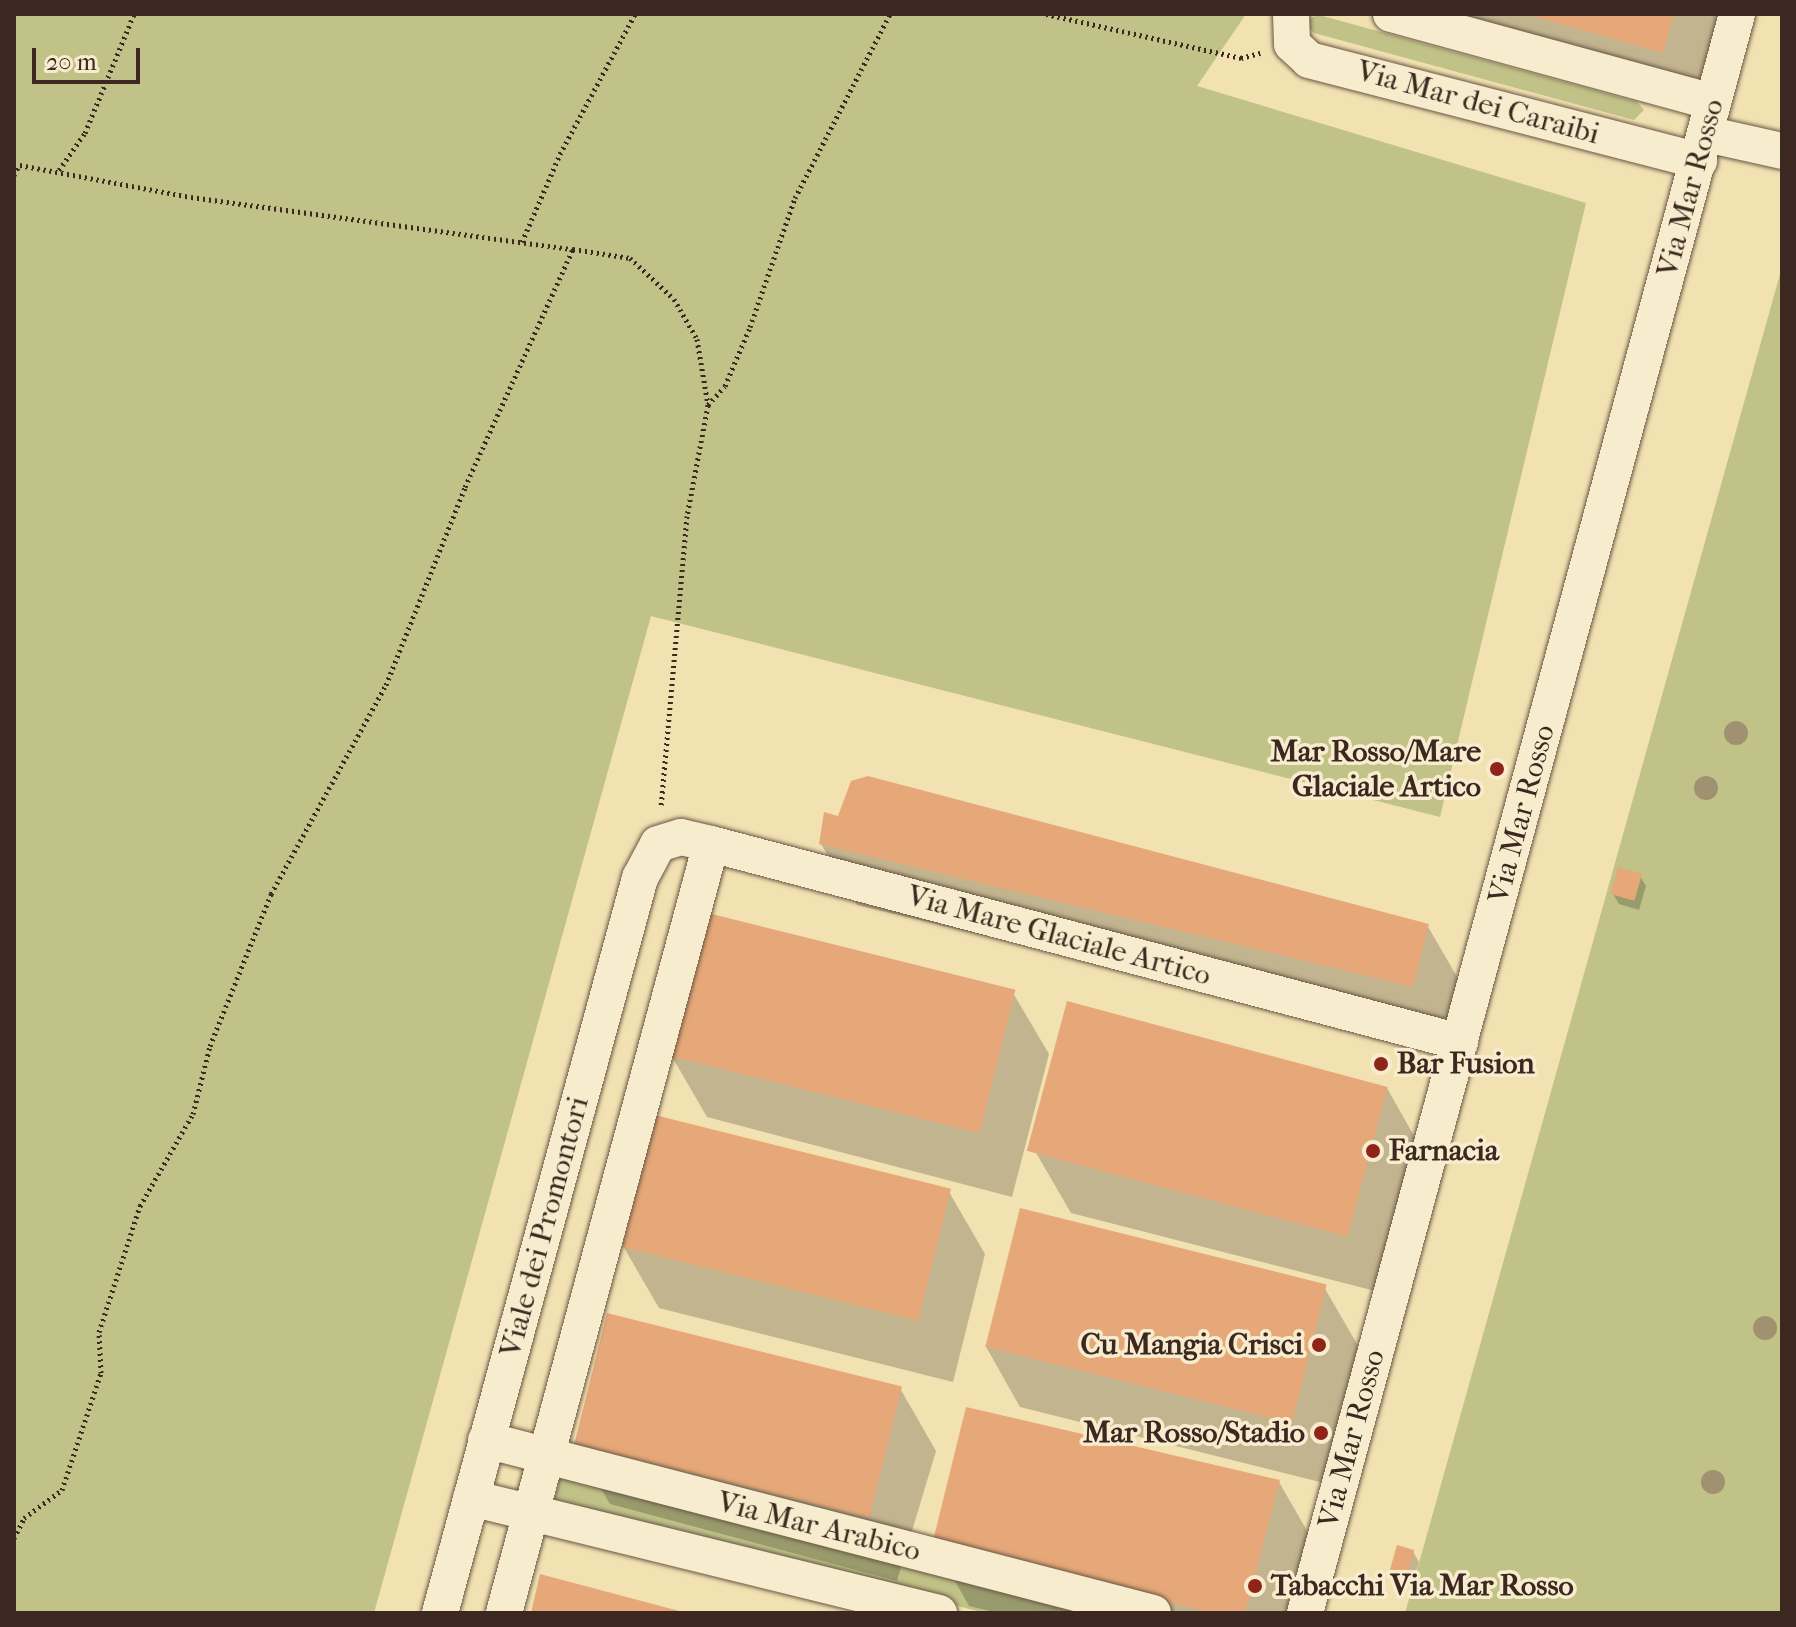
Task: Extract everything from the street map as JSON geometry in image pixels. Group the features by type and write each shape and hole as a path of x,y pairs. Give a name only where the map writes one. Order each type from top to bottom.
{"street":[{"name":"Via Mar dei Caraibi","path":"1391,14 1706,132"},
{"name":"Via Mar Rosso","path":"1305,1613 1737,14"},
{"name":"Via Mar dei Caraibi","path":"1291,29 1309,60 1706,132 1782,151"},
{"name":"Via Mare Glaciale Artico","path":"658,844 681,837 711,844 1460,1042"},
{"name":"Viale dei Promontori","path":"440,1613 640,878 658,844"},
{"name":"Viale dei Promontori","path":"504,1613 711,844"},
{"name":"Via Mar Arabico","path":"486,1440 1153,1613"},
{"name":"Via Mar Arabico","path":"471,1498 939,1613"}],"path":[{"path":"59,170 85,133 134,14"},
{"path":"522,242 560,154 635,14"},
{"path":"708,405 725,386 750,327 795,198 890,14"},
{"path":"1046,14 1241,58 1291,29"},
{"path":"14,175 17,165 59,170 191,197 630,258 674,299 697,339 708,405 687,516 658,844"},
{"path":"14,1538 24,1518 62,1490 101,1373 99,1332 140,1206 193,1114 210,1046 271,894 386,685 465,487 573,249"}],"green space":[{"path":"14,14 1246,14 1197,86 1586,203 1440,817 651,616 374,1613 14,1613"},
{"path":"1319,15 1637,102 1644,110 1634,120 1314,33 1307,25 1310,18"},
{"path":"1782,267 1782,1613 1405,1613 1608,888"},
{"path":"561,1473 1114,1613 985,1613 554,1502"}],"building":[{"path":"1525,14 1674,14 1663,53"},
{"path":"868,776 1429,924 1413,987 819,844 824,812 838,816 851,781"},
{"path":"1618,867 1642,874 1634,901 1610,894"},
{"path":"704,912 1015,990 980,1133 668,1056"},
{"path":"1067,1001 1388,1087 1348,1237 1027,1151"},
{"path":"655,1115 951,1189 918,1321 622,1247"},
{"path":"1020,1208 1327,1284 1292,1423 985,1347"},
{"path":"607,1313 902,1387 869,1518 574,1444"},
{"path":"966,1407 1280,1480 1245,1613 1211,1613 932,1545"},
{"path":"1397,1545 1414,1550 1406,1578 1389,1573"},
{"path":"540,1574 683,1612 683,1613 531,1613"}],"place":[{"name":"Mar Rosso/Mare Glaciale Artico","path":"1497,769"},
{"name":"Bar Fusion","path":"1381,1064"},
{"name":"Farnacia","path":"1373,1151"},
{"name":"Cu Mangia Crisci","path":"1319,1345"},
{"name":"Mar Rosso/Stadio","path":"1321,1433"},
{"name":"Tabacchi Via Mar Rosso","path":"1255,1586"}]}
